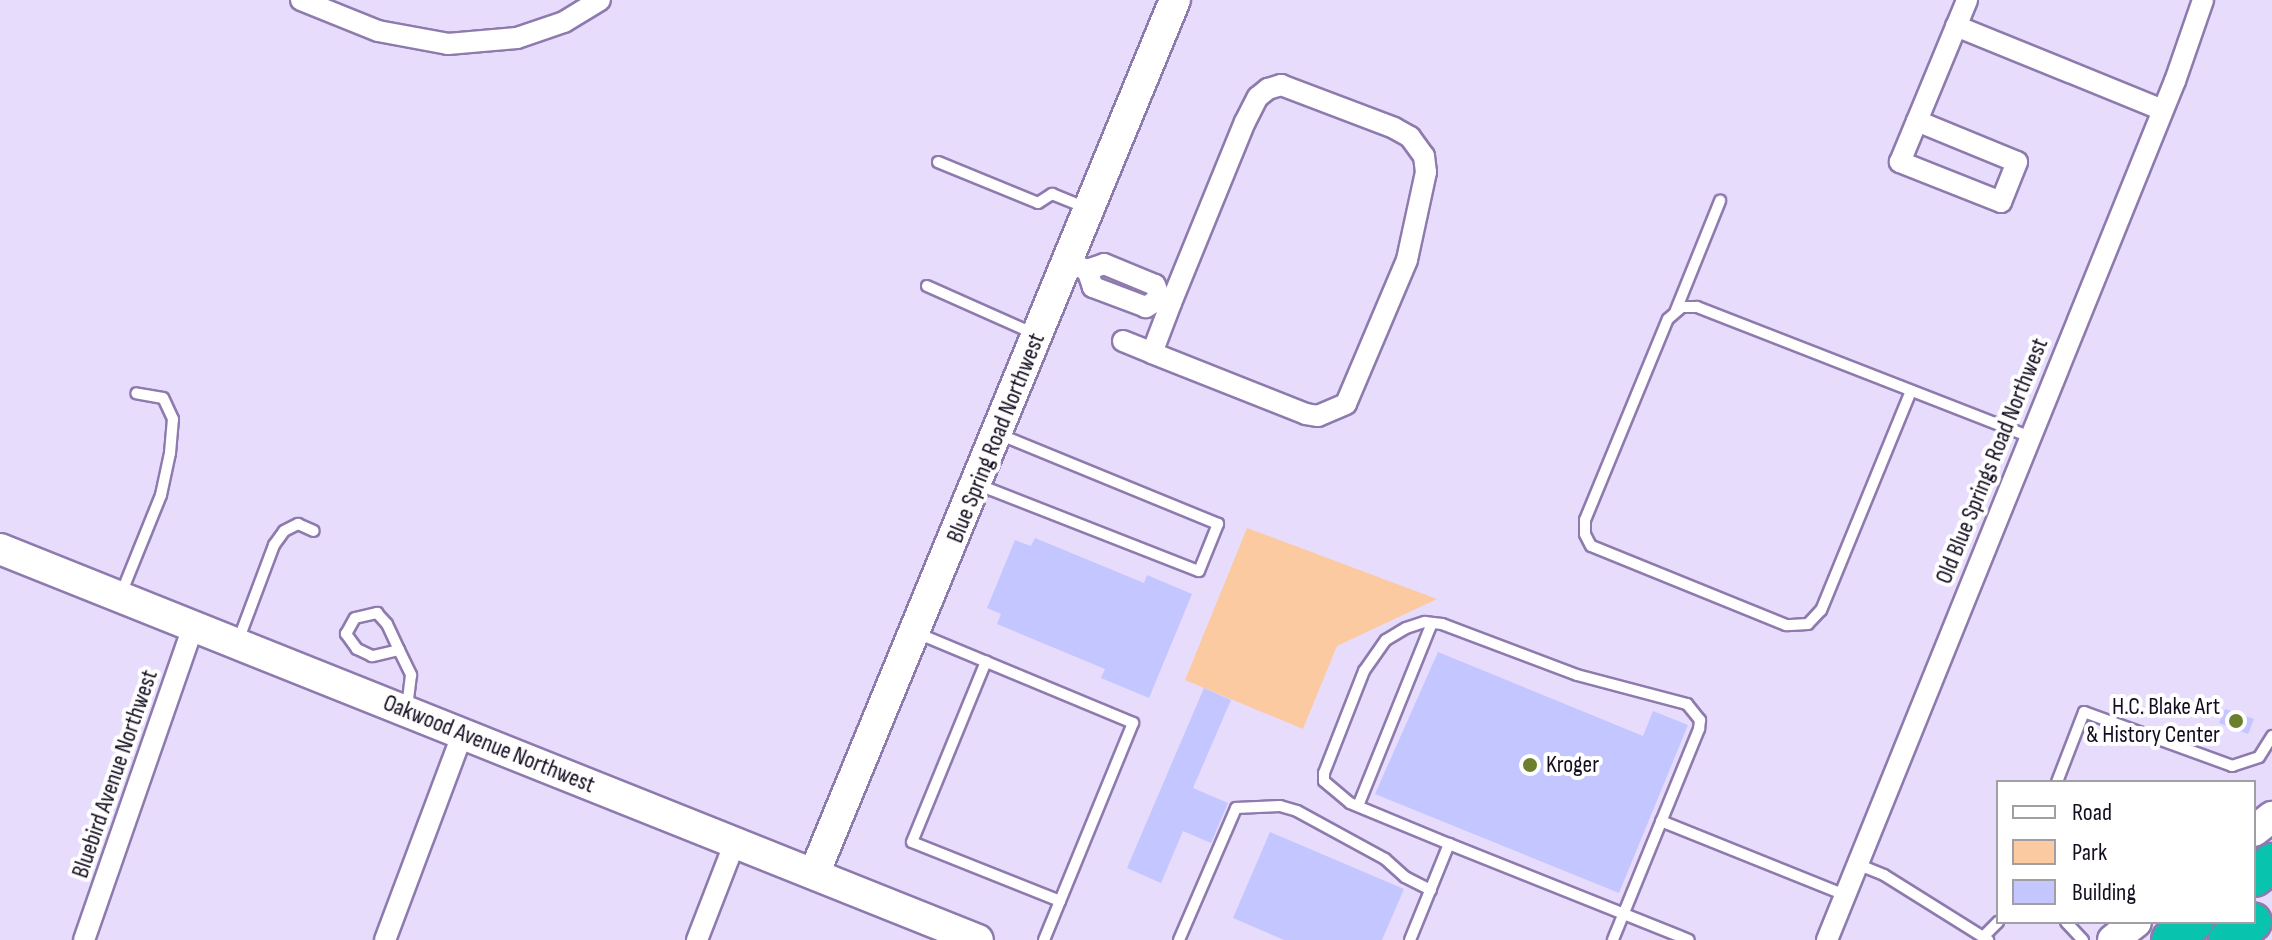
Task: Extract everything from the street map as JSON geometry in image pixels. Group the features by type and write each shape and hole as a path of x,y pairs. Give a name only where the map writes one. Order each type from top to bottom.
{"highway":[{"path":"2256,875 2272,863"},
{"path":"2256,919 2272,906"},
{"path":"2171,940 2191,924"},
{"path":"2228,940 2249,924"}],"street":[{"path":"301,0 378,31 448,44 517,38 564,22 600,0"},
{"name":"Blue Spring Road Northwest","path":"814,874 1038,335 1078,266 1090,209 1175,0"},
{"path":"1917,121 2017,162 2001,202 1900,162 1967,0"},
{"name":"Old Blue Springs Road Northwest","path":"1827,940 2163,110 2203,0"},
{"path":"1956,26 2163,110"},
{"path":"1123,341 1152,353 1306,414 1318,416 1346,404 1407,260 1426,172 1424,156 1410,137 1281,85 1268,89 1258,97 1166,301 1152,353"},
{"path":"1078,266 1093,287 1146,307 1166,301"},
{"name":"Oakwood Avenue Northwest","path":"0,549 735,842 967,938"},
{"name":"Bluebird Avenue Northwest","path":"84,940 194,625"},
{"path":"385,940 463,733"},
{"path":"2256,829 2272,817"},
{"path":"697,940 735,842"},
{"path":"2113,940 2133,924"}],"lane":[{"path":"938,162 1038,203 1052,194 1090,209"},
{"path":"1676,312 1720,201"},
{"path":"927,286 1038,335"},
{"path":"1911,391 1821,610 1808,624 1786,625 1591,546 1585,534 1585,520 1668,319 1682,307 1697,307 2030,437"},
{"path":"120,595 161,495 173,419 163,398 136,393"},
{"path":"977,485 1199,571 1218,524 998,434"},
{"path":"237,643 274,545 284,531 298,524 314,531"},
{"path":"399,650 372,656 357,649 346,634 355,618 377,613 387,624 411,675 407,711"},
{"path":"1358,806 1432,623"},
{"path":"1613,940 1624,913 1661,821 1699,729 1700,720 1696,712 1674,700 1577,675 1432,623 1406,628 1386,640 1364,671 1324,773 1324,781 1335,793 1358,806 1449,844 1624,913 1689,940"},
{"path":"915,632 1133,723 1044,940"},
{"path":"986,662 912,842 1060,901"},
{"path":"2058,780 2084,712 2232,766 2259,757 2272,736"},
{"path":"1179,940 1236,808 1280,806 1297,811 1385,859 1405,877 1431,890"},
{"path":"1661,821 1845,895"},
{"path":"1410,940 1449,844"},
{"path":"1857,864 1884,875 1986,938"},
{"path":"2068,924 2083,940"}],"green space":[{"path":"1247,528 1437,599 1337,646 1303,729 1185,680"}],"building":[{"path":"1035,538 1144,583 1147,575 1192,594 1149,698 1101,678 1105,669 997,624 1001,614 987,608 1015,540 1031,546"},
{"name":"Kroger","path":"1438,652 1643,736 1653,711 1688,725 1619,893 1375,794"},
{"path":"1204,688 1231,700 1193,788 1228,803 1211,843 1183,831 1161,883 1127,868"},
{"name":"H.C. Blake Art & History Center","path":"2225,709 2254,719 2248,734 2219,723"},
{"path":"1270,832 1404,889 1382,940 1284,940 1233,918"}],"place":[{"name":"H.C. Blake Art & History Center","path":"2236,721"},
{"name":"Kroger","path":"1530,765"}]}
